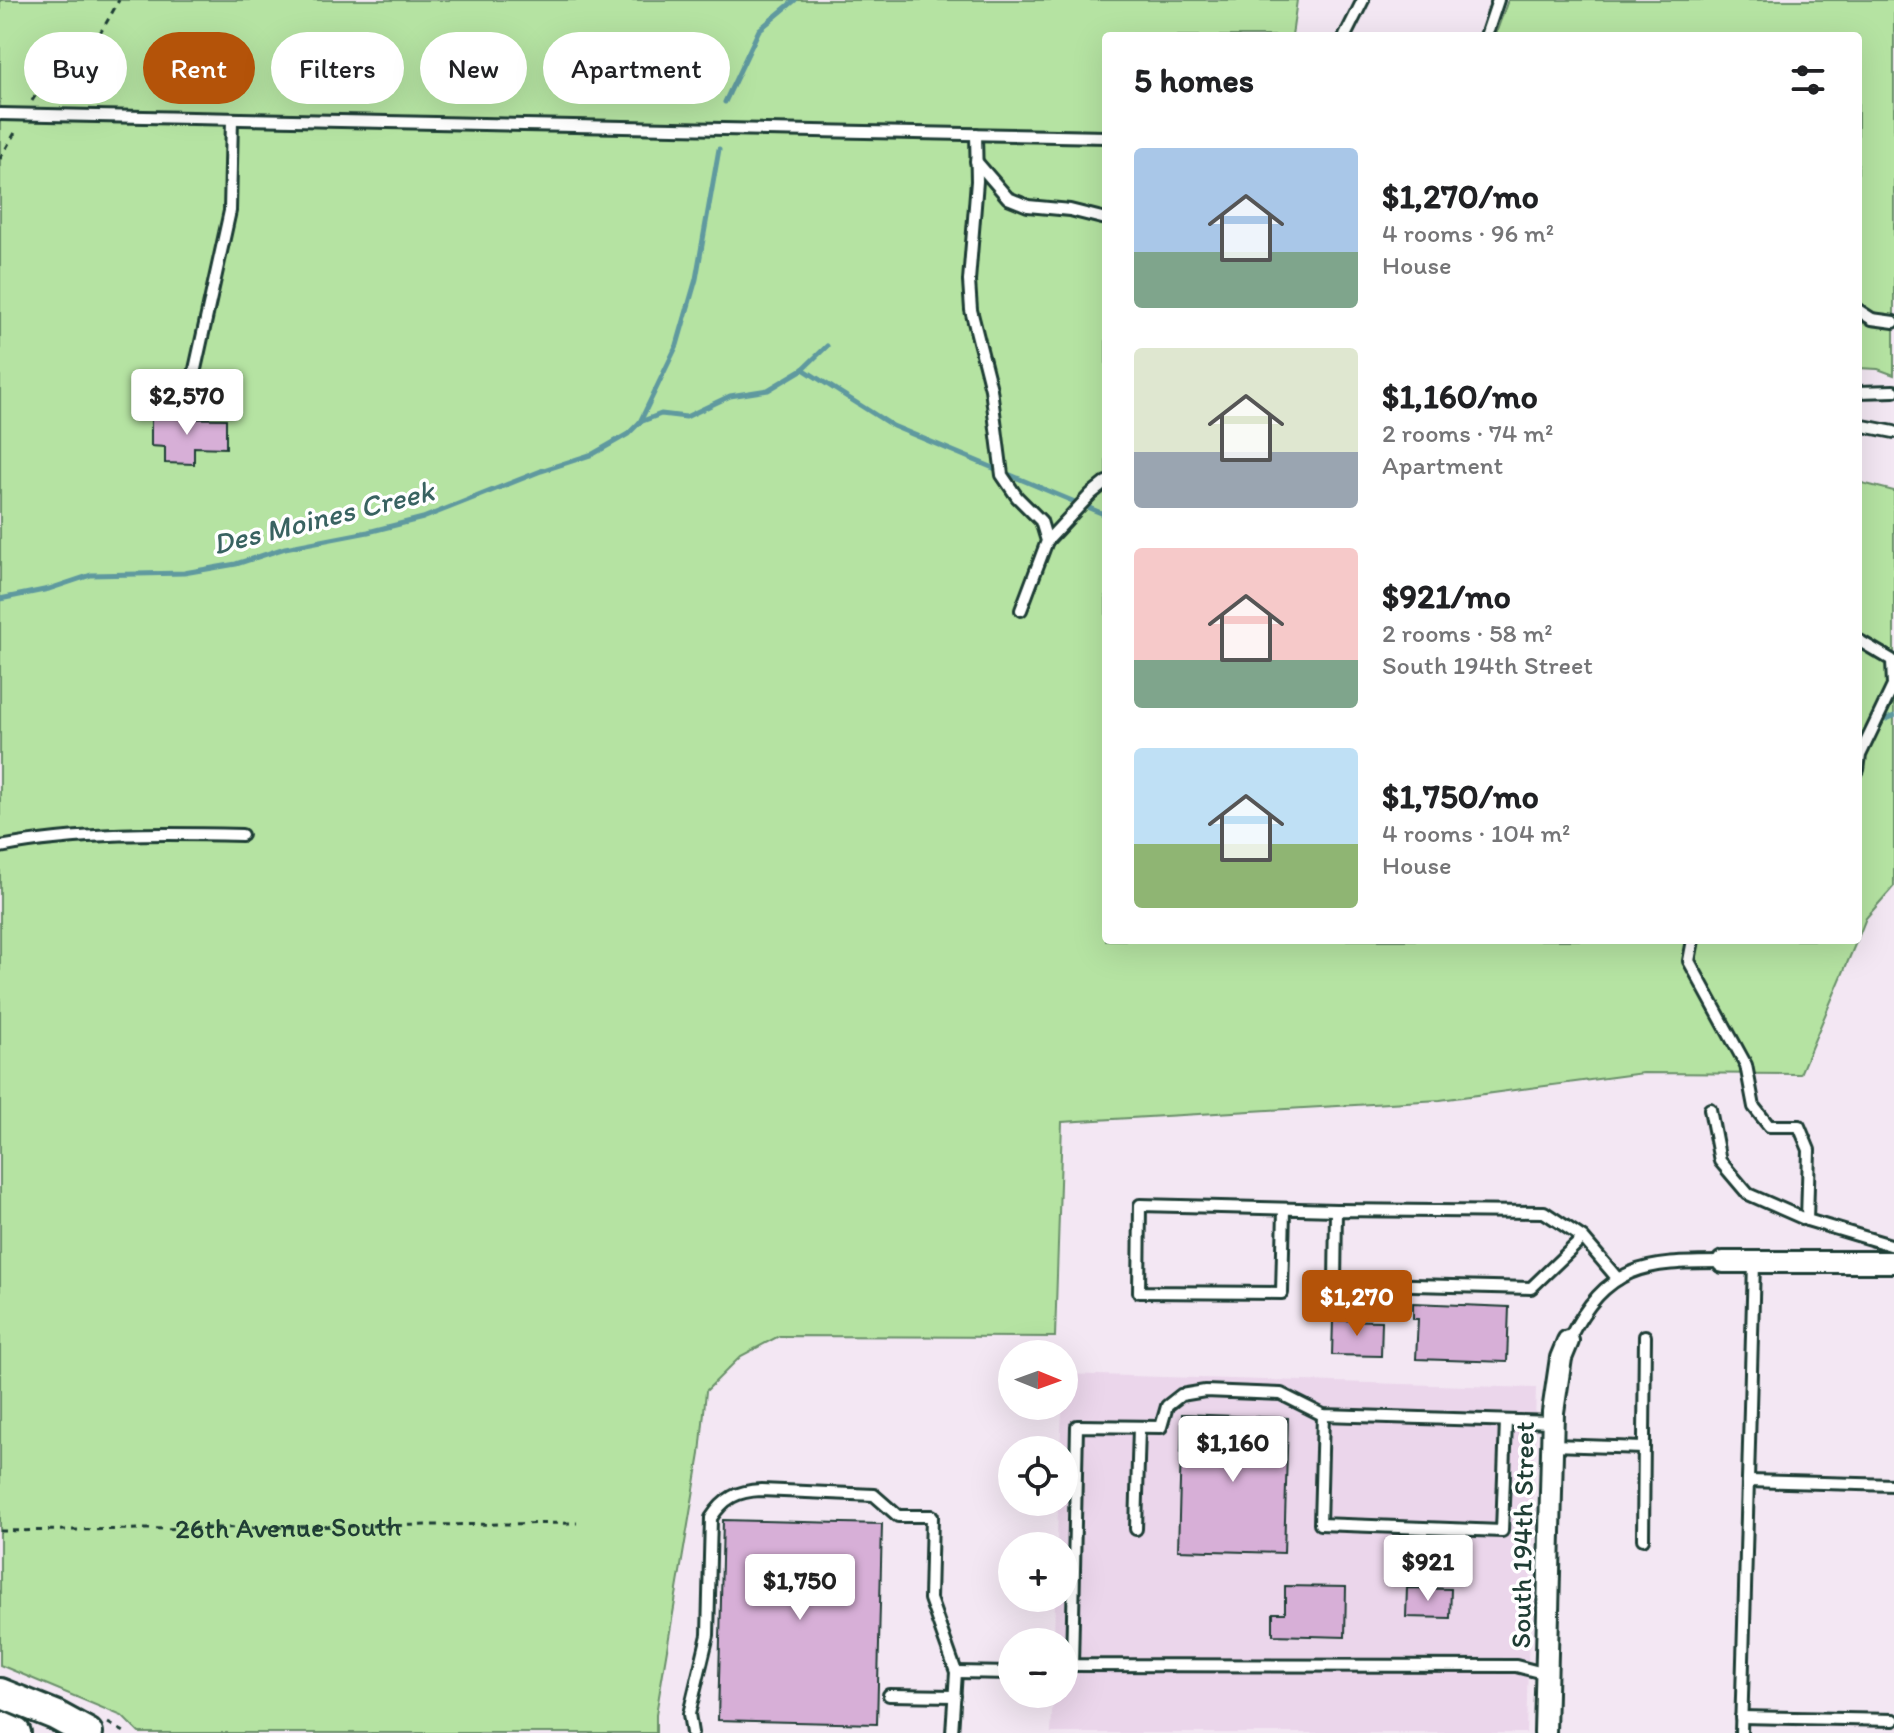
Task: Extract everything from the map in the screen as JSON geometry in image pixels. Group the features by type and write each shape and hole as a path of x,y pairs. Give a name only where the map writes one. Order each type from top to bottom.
{"main road":[{"path":"0,1693 55,1715 88,1733"},
{"path":"0,1726 16,1733"}],"street":[{"path":"1723,1262 1894,1262"},
{"name":"South 194th Street","path":"1545,1733 1552,1422 1554,1392 1568,1341"}],"lane":[{"path":"1347,32 1363,0"},
{"path":"1487,32 1498,0"},
{"path":"0,114 1102,137"},
{"path":"190,392 230,211 232,119"},
{"path":"976,134 969,281 971,310 991,389 1002,475 1017,497 1041,521 1047,541"},
{"path":"976,161 1008,198 1028,206 1070,210 1102,218"},
{"path":"1862,313 1872,319 1894,322"},
{"path":"1862,392 1894,391"},
{"path":"1862,426 1894,432"},
{"path":"1021,610 1047,541 1102,485"},
{"path":"1862,642 1892,660 1893,686 1862,751"},
{"path":"0,847 160,833 242,835"},
{"path":"1692,944 1689,961 1746,1065 1754,1107 1769,1126 1799,1126 1809,1150 1807,1220"},
{"path":"1710,1109 1720,1161 1748,1194 1807,1220 1894,1246"},
{"path":"1284,1209 1282,1293 1139,1292 1140,1205 1544,1212 1583,1238 1618,1279"},
{"path":"1336,1210 1335,1283 1531,1288 1583,1238"},
{"path":"1568,1341 1579,1318 1591,1303 1618,1279 1649,1265 1723,1262"},
{"path":"1741,1733 1754,1263"},
{"path":"1643,1539 1645,1336"},
{"path":"1069,1628 1077,1426 1161,1427 1167,1406 1181,1395 1205,1391 1281,1394 1323,1415 1552,1422"},
{"path":"1323,1415 1320,1524 1502,1531 1506,1421"},
{"path":"1136,1529 1139,1427"},
{"path":"1552,1445 1644,1448"},
{"path":"1748,1481 1894,1485"},
{"path":"692,1733 689,1714 708,1635 711,1518 719,1505 745,1490 874,1495 898,1516 932,1516 930,1599 956,1672 952,1733"},
{"path":"1078,1665 1516,1666 1547,1674"},
{"path":"956,1672 998,1673"},
{"path":"889,1695 955,1696"},
{"path":"1741,1717 1894,1720"}],"path":[{"path":"100,32 119,0"},
{"path":"0,159 17,128"},
{"name":"26th Avenue South","path":"0,1531 577,1523"}],"shaded area":[{"path":"1078,1374 1536,1388 1526,1733 1051,1733 1052,1708 1078,1708 1078,1628 1054,1628 1055,1612 1078,1612 1078,1532 1057,1532 1058,1516 1078,1516 1078,1436 1061,1436 1062,1420 1078,1420"}],"green space":[{"path":"0,0 1297,0 1293,32 1102,32 1102,944 1855,944 1800,1074 1643,1073 1440,1100 1062,1122 1055,1337 779,1336 741,1356 706,1391 700,1454 656,1714 656,1733 139,1733 122,1716 0,1665"},
{"path":"1508,0 1894,0 1894,317 1879,317 1862,308 1862,32 1496,32"},
{"path":"1862,323 1894,328 1894,375 1878,369 1862,368"},
{"path":"1862,483 1894,491 1894,886 1866,918 1862,928"}],"building":[{"path":"151,418 226,419 226,448 194,447 194,464 165,463 165,447 151,446"},
{"path":"1413,1303 1509,1307 1507,1362 1416,1359 1418,1319 1413,1319"},
{"path":"1333,1320 1382,1321 1381,1356 1332,1355"},
{"path":"1182,1414 1288,1418 1284,1553 1178,1550"},
{"path":"723,1520 882,1524 877,1724 718,1720"},
{"path":"1285,1586 1346,1587 1345,1637 1273,1635 1273,1613 1285,1613"},
{"path":"1407,1588 1451,1589 1450,1618 1406,1617"}],"waterway":[{"name":"Des Moines Creek","path":"730,91 759,30 795,0"},
{"name":"Des Moines Creek","path":"640,422 677,345 696,279 719,149"},
{"name":"Des Moines Creek","path":"0,599 49,589 91,575 184,573 236,564 285,548 423,518 541,471 593,454 628,434 640,422 661,414 686,417 730,396 768,390 803,369 827,346"},
{"name":"Des Moines Creek","path":"803,369 893,426 1102,513"},
{"name":"Des Moines Creek","path":"1876,723 1894,716"}]}
